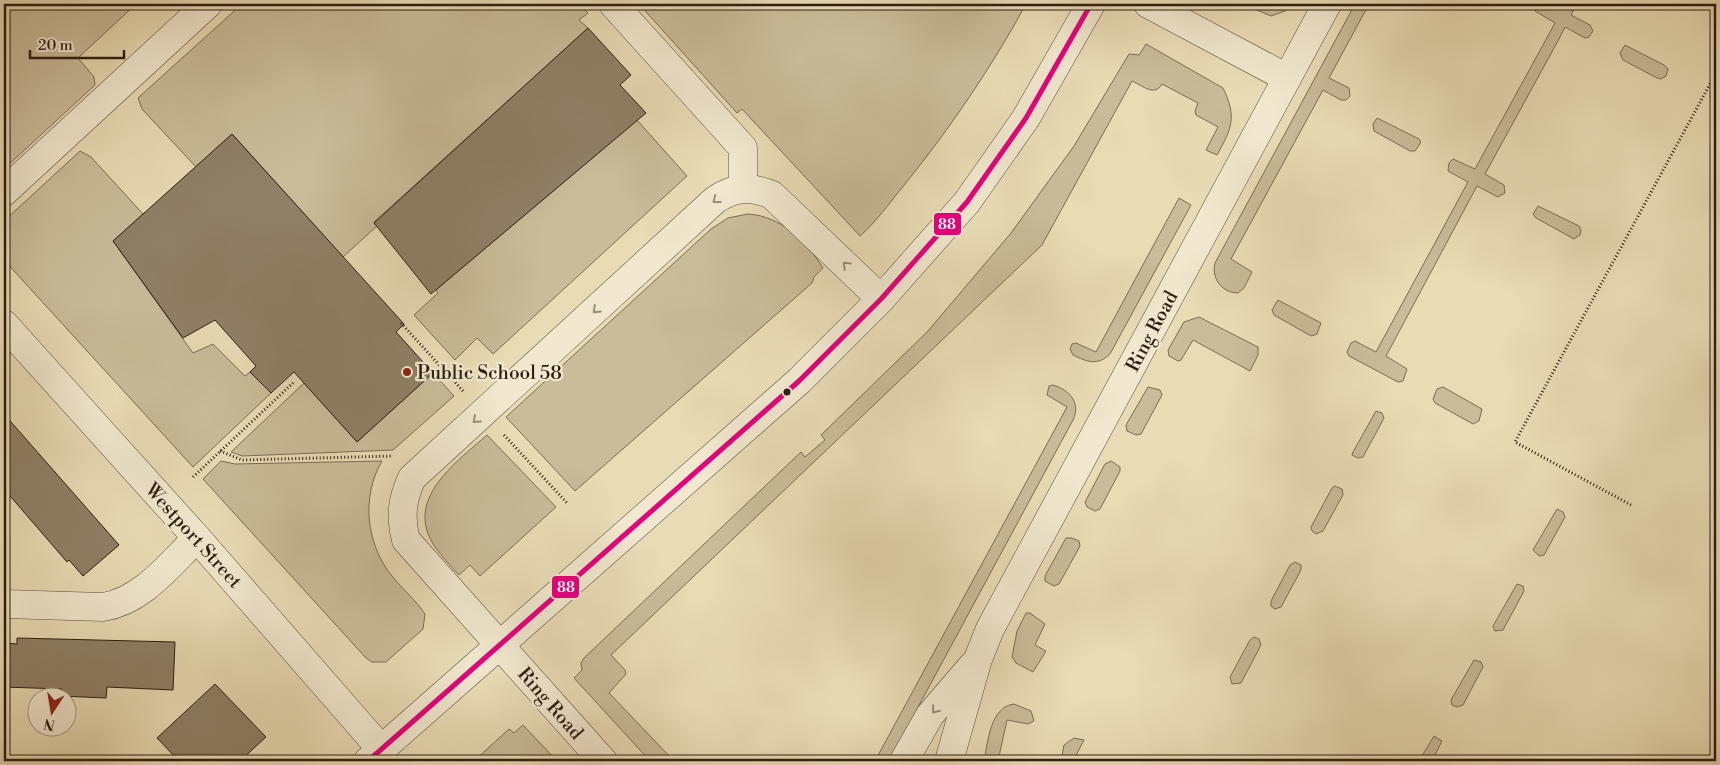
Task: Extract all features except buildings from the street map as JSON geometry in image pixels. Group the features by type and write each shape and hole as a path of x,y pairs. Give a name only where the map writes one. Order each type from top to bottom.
{"street":[{"path":"4,192 208,4"},
{"path":"613,4 743,148 743,188 758,189 772,195 881,299"},
{"path":"375,755 799,381 881,299 967,202 1026,118 1091,4"},
{"path":"1148,4 1287,78"},
{"name":"Ring Road","path":"949,761 978,659 1013,585 1327,4"},
{"name":"Ring Road","path":"602,761 406,540 402,524 405,492 412,478 715,200 728,191 743,188"},
{"name":"Westport Street","path":"4,324 198,538 375,755"},
{"path":"4,604 103,607 119,604 135,597 198,538"},
{"name":"Ring Road","path":"904,761 930,715 978,659"}],"path":[{"path":"1631,505 1515,442 1716,73"},
{"path":"401,323 463,392"},
{"path":"193,477 294,382"},
{"path":"503,434 568,504"},
{"path":"220,452 242,460 395,456"}],"shaded area":[{"path":"4,4 136,4 78,58 94,77 95,85 4,169"},
{"path":"242,4 579,4 588,13 579,20 588,28 374,222 377,226 343,257 232,134 196,167 142,109 138,98"},
{"path":"639,4 1026,4 999,51 954,119 922,163 860,236 742,109 737,113"},
{"path":"1243,4 1293,4 1285,11 1271,16"},
{"path":"1355,4 1369,4 1329,78 1349,88 1350,96 1346,100 1341,100 1323,90 1231,259 1252,272 1244,288 1238,293 1227,290 1216,279 1215,263"},
{"path":"1535,4 1550,4 1562,10 1565,4 1577,4 1571,15 1590,25 1593,31 1589,37 1585,38 1565,27 1485,174 1504,185 1505,193 1498,197 1477,186 1386,356 1407,369 1403,381 1398,382 1349,356 1347,352 1351,343 1355,341 1376,352 1468,182 1448,171 1449,163 1453,159 1475,169 1555,23 1535,11"},
{"path":"1146,44 1223,88 1230,107 1231,122 1217,155 1206,150 1218,127 1196,115 1195,111 1198,103 1162,84 1156,90 1152,90 1132,81 1042,245 611,655 625,670 626,674 609,693 674,761 650,761 574,678 582,670 581,663 584,658 801,452 805,457 825,440 821,435 928,331 1011,233 1074,146 1129,54 1139,55"},
{"path":"1625,45 1664,65 1668,69 1666,76 1661,79 1657,78 1623,60 1620,53"},
{"path":"1377,118 1419,139 1421,142 1415,151 1410,151 1374,131 1373,124"},
{"path":"637,120 687,176 493,354 477,338 455,360 414,315 438,293 436,290"},
{"path":"80,151 91,157 143,214 113,241 193,353 213,344 245,376 250,372 271,393 193,467 4,260 4,221"},
{"path":"1179,198 1191,205 1110,354 1106,358 1092,362 1073,355 1070,349 1072,344 1076,343 1096,352"},
{"path":"1538,206 1579,226 1581,230 1580,235 1574,239 1536,218 1533,214"},
{"path":"748,214 771,219 782,225 809,248 823,268 814,277 812,283 575,491 506,417 711,229 728,218"},
{"path":"1278,300 1321,323 1317,334 1311,336 1274,315 1272,310"},
{"path":"1199,317 1258,347 1258,355 1250,371 1193,340 1181,360 1178,361 1169,356 1168,350 1184,322"},
{"path":"433,373 454,396 393,450 242,456 231,452 304,383 357,442"},
{"path":"1053,385 1069,394 1075,403 1076,408 1073,420 889,761 875,761 1067,407 1047,395 1049,386"},
{"path":"1148,387 1160,390 1162,395 1141,434 1136,435 1127,431 1126,425"},
{"path":"1443,387 1482,409 1479,421 1473,424 1435,403 1433,399 1437,389"},
{"path":"1376,411 1382,413 1384,418 1363,457 1358,458 1352,455 1353,452"},
{"path":"487,435 556,507 480,576 470,565 459,575 432,542 426,526 426,510 430,495 439,481 450,468"},
{"path":"221,461 235,464 382,461 375,475 371,490 369,520 372,535 383,563 425,614 423,629 386,662 372,662 366,658 203,479"},
{"path":"1111,461 1120,467 1120,471 1100,509 1095,511 1087,507 1085,502 1105,464"},
{"path":"1335,486 1342,489 1343,495 1323,531 1316,534 1312,531 1311,527 1332,488"},
{"path":"1557,509 1563,512 1565,517 1544,555 1539,556 1533,550"},
{"path":"1066,538 1079,541 1080,546 1059,584 1054,586 1045,581 1045,576"},
{"path":"1295,562 1301,565 1301,570 1281,607 1275,609 1271,606 1271,601 1290,565"},
{"path":"1517,584 1523,586 1524,591 1503,630 1495,631 1493,626"},
{"path":"1026,613 1030,613 1045,624 1035,645 1046,651 1033,672 1016,663 1012,657 1017,631"},
{"path":"1254,637 1259,639 1261,645 1241,683 1232,684 1230,677 1250,640"},
{"path":"1474,660 1481,662 1483,667 1463,705 1457,707 1452,705 1451,700"},
{"path":"1014,704 1031,711 1034,721 1028,724 1007,720 998,761 984,761 991,726 995,718 1006,707"},
{"path":"523,725 557,761 474,761 509,729 514,733"},
{"path":"1434,736 1442,741 1432,761 1419,761"},
{"path":"1074,738 1084,740 1073,761 1061,761 1064,745"}],"transit line":[{"name":"88","path":"368,761 799,381 881,299 967,202 1026,118 1091,4"}],"place":[{"name":"Public School 58","path":"407,372"}]}
